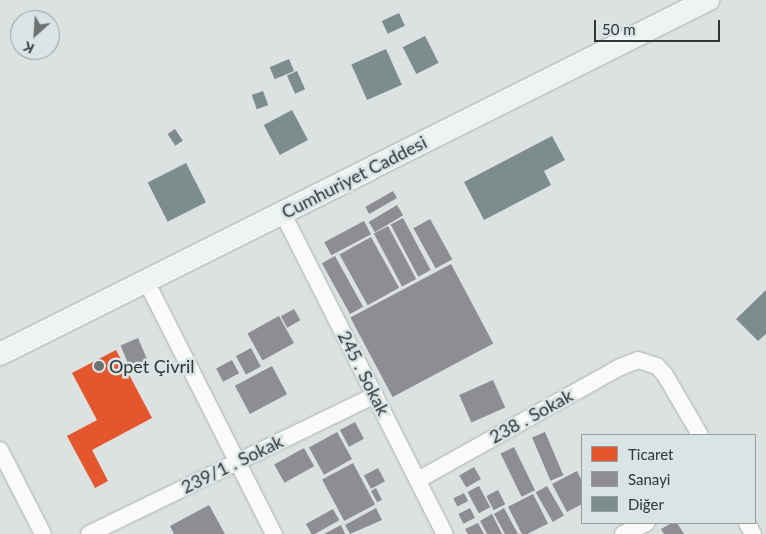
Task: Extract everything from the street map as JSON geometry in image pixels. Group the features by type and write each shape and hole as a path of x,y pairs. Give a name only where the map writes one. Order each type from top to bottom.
{"main road":[{"name":"Cumhuriyet Caddesi","path":"0,354 708,0"}],"street":[{"name":"245 . Sokak","path":"282,212 445,534"},
{"path":"146,281 274,534"},
{"name":"238 . Sokak","path":"418,480 620,367 638,360 648,361 657,366 673,386 699,434"},
{"name":"239/1 . Sokak","path":"89,534 375,395"},
{"path":"0,450 43,534"},
{"path":"623,534 645,524"}],"building: Ticaret":[{"path":"116,350 152,418 92,450 108,481 95,488 67,436 97,420 72,373"}],"building: Sanayi":[{"path":"393,191 397,198 369,214 365,207"},
{"path":"397,205 403,215 375,232 369,222"},
{"path":"403,218 431,270 418,277 391,225"},
{"path":"430,219 452,259 436,268 413,228"},
{"path":"364,221 371,234 331,255 324,242"},
{"path":"388,226 416,279 402,286 374,234"},
{"path":"371,237 399,288 368,305 340,254"},
{"path":"335,256 363,307 350,314 322,263"},
{"path":"451,264 493,343 393,397 350,318"},
{"path":"294,309 300,320 287,328 281,316"},
{"path":"279,316 294,343 263,361 248,333"},
{"path":"138,338 148,361 130,368 121,345"},
{"path":"251,348 261,367 246,375 236,356"},
{"path":"232,360 239,373 223,382 216,368"},
{"path":"272,366 287,394 250,414 235,386"},
{"path":"493,380 505,407 471,422 459,395"},
{"path":"355,422 364,439 349,447 340,430"},
{"path":"337,432 352,459 324,475 309,448"},
{"path":"545,432 563,475 550,481 532,437"},
{"path":"514,447 535,490 522,497 501,454"},
{"path":"304,448 314,466 284,483 274,464"},
{"path":"353,463 375,504 344,521 322,479"},
{"path":"474,467 481,479 466,488 459,476"},
{"path":"378,468 385,481 371,489 364,476"},
{"path":"577,471 581,479 581,505 567,512 552,484"},
{"path":"479,486 490,507 479,513 468,492"},
{"path":"547,486 564,515 553,522 536,492"},
{"path":"376,488 382,500 377,502 371,491"},
{"path":"498,490 505,504 494,510 486,496"},
{"path":"464,493 468,501 457,506 453,498"},
{"path":"533,494 548,523 527,534 522,534 508,507"},
{"path":"209,505 225,534 174,534 170,526"},
{"path":"376,508 382,520 350,534 345,525"},
{"path":"470,508 475,518 463,524 458,514"},
{"path":"504,508 518,534 505,534 494,514"},
{"path":"333,509 339,520 315,534 311,534 306,524"},
{"path":"492,514 502,534 487,534 480,521"},
{"path":"478,523 484,534 468,534 465,529"},
{"path":"670,524 678,524 684,534 664,534 661,529"},
{"path":"341,525 345,534 324,534"}],"building: Diğer":[{"path":"399,13 405,26 388,34 382,21"},
{"path":"425,36 439,63 416,74 403,47"},
{"path":"386,49 402,85 367,100 351,64"},
{"path":"289,59 294,71 275,79 270,67"},
{"path":"297,71 305,89 295,94 287,75"},
{"path":"263,91 268,105 257,109 252,95"},
{"path":"292,110 308,140 280,155 264,125"},
{"path":"175,129 183,141 175,146 168,134"},
{"path":"552,136 565,160 544,171 551,185 484,220 464,182"},
{"path":"186,163 206,202 168,222 148,183"},
{"path":"766,290 766,334 758,341 736,319"}],"place":[{"name":"Opet Çivril","path":"99,366"}]}
